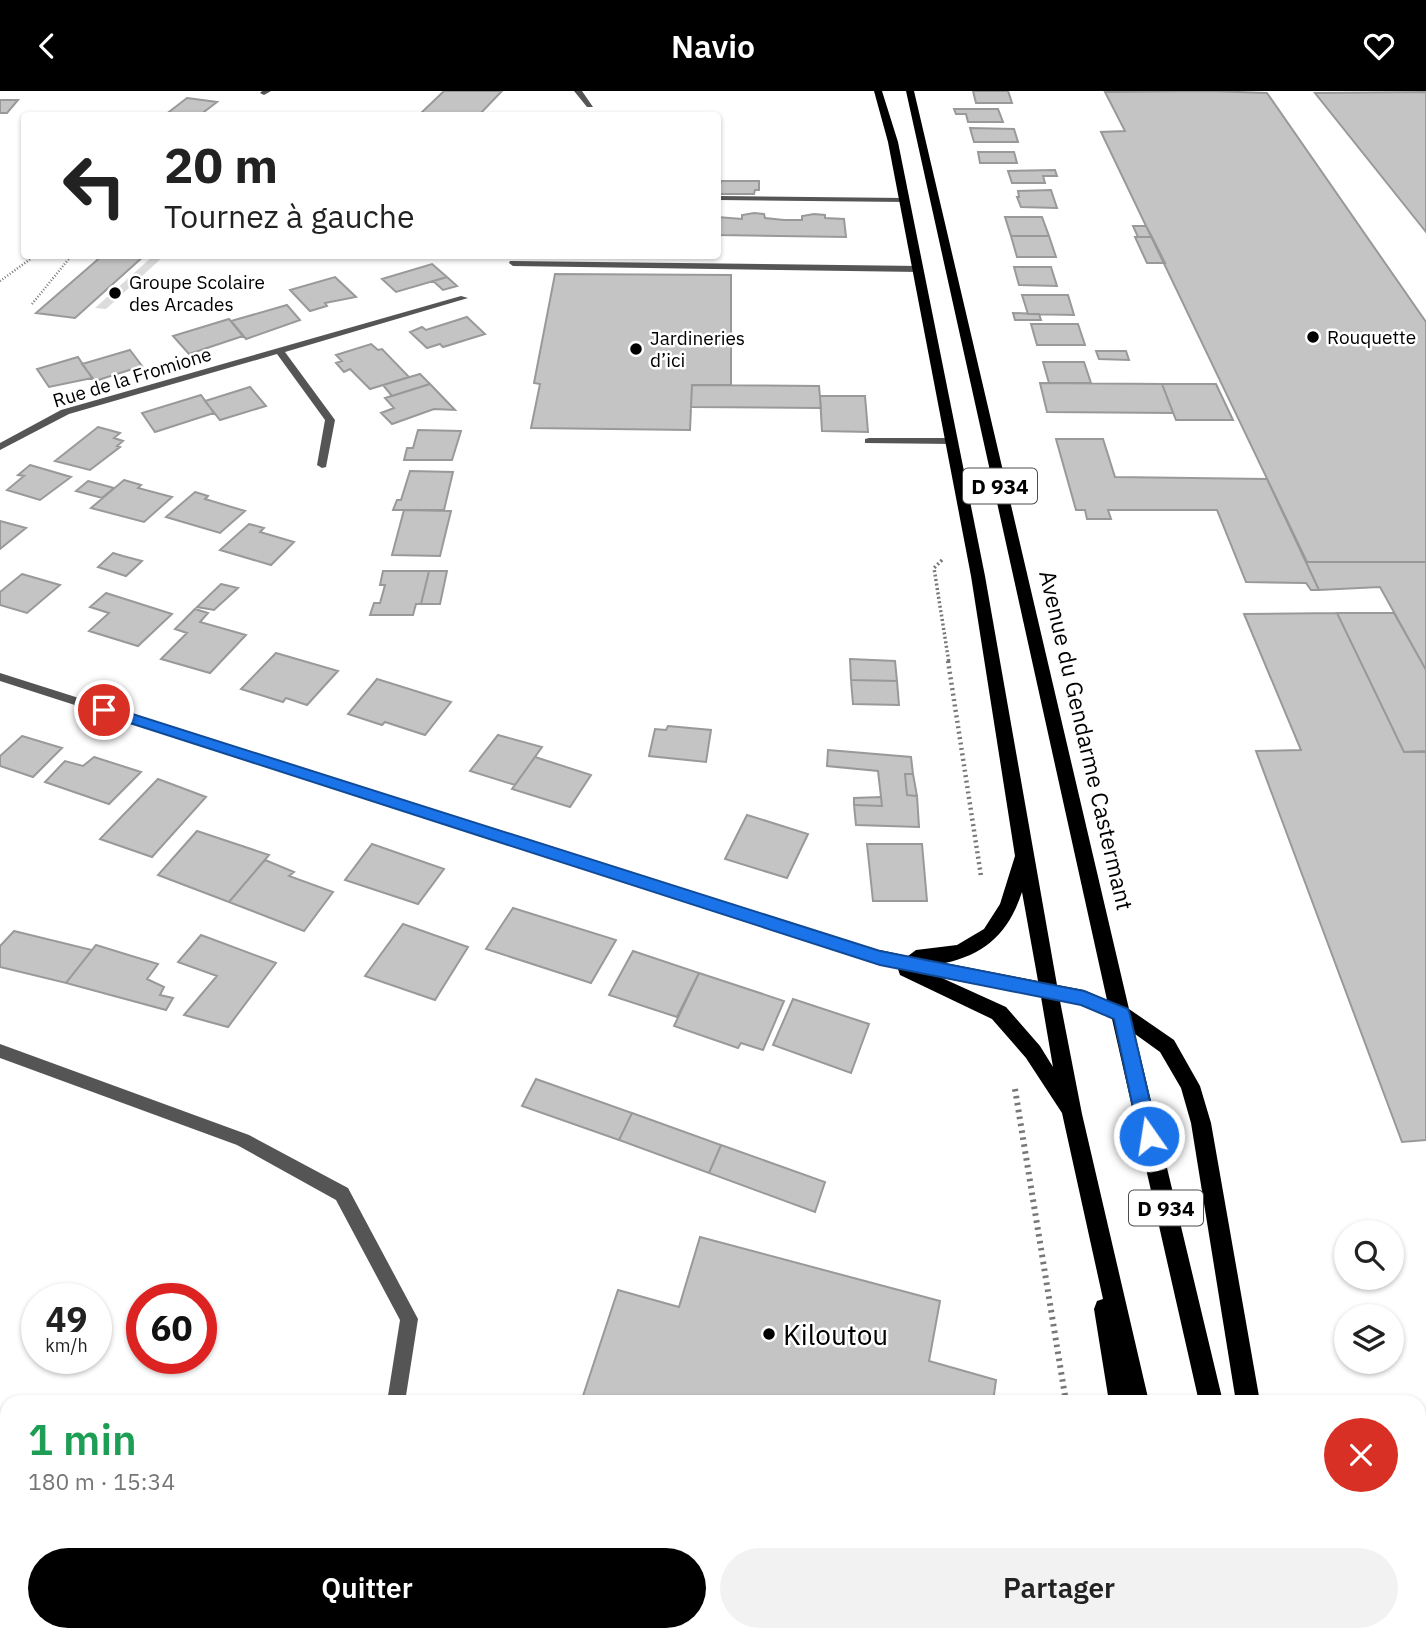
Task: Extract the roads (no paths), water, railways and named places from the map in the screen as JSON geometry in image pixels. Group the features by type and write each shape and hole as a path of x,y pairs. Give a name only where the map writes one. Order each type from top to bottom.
{"main road":[{"name":"D 934","path":"878,91 893,142 905,200 978,576 1023,851 1072,1114 1135,1395"},
{"name":"Avenue du Gendarme Castermant","path":"910,91 1209,1395"},
{"path":"880,958 933,958 956,954 986,940 1012,897 1023,851"},
{"path":"880,958 1084,998 1122,1015 1167,1047 1189,1086 1203,1136 1247,1395"},
{"path":"880,958 999,1013 1033,1052 1072,1114 1120,1395"}],"street":[{"path":"578,91 590,105"},
{"path":"721,198 905,200"},
{"path":"513,263 919,269"},
{"name":"Rue de la Fromione","path":"0,447 65,412 464,298"},
{"path":"280,352 330,420 322,465"},
{"path":"869,442 952,441"},
{"path":"0,677 880,958"},
{"path":"0,1051 243,1140 342,1194 409,1319 397,1395"}],"place":[{"name":"Groupe Scolaire des Arcades","path":"115,293"},
{"name":"Rouquette","path":"1313,337"},
{"name":"Jardineries d’ici","path":"636,349"},
{"name":"Kiloutou","path":"769,1334"}]}
